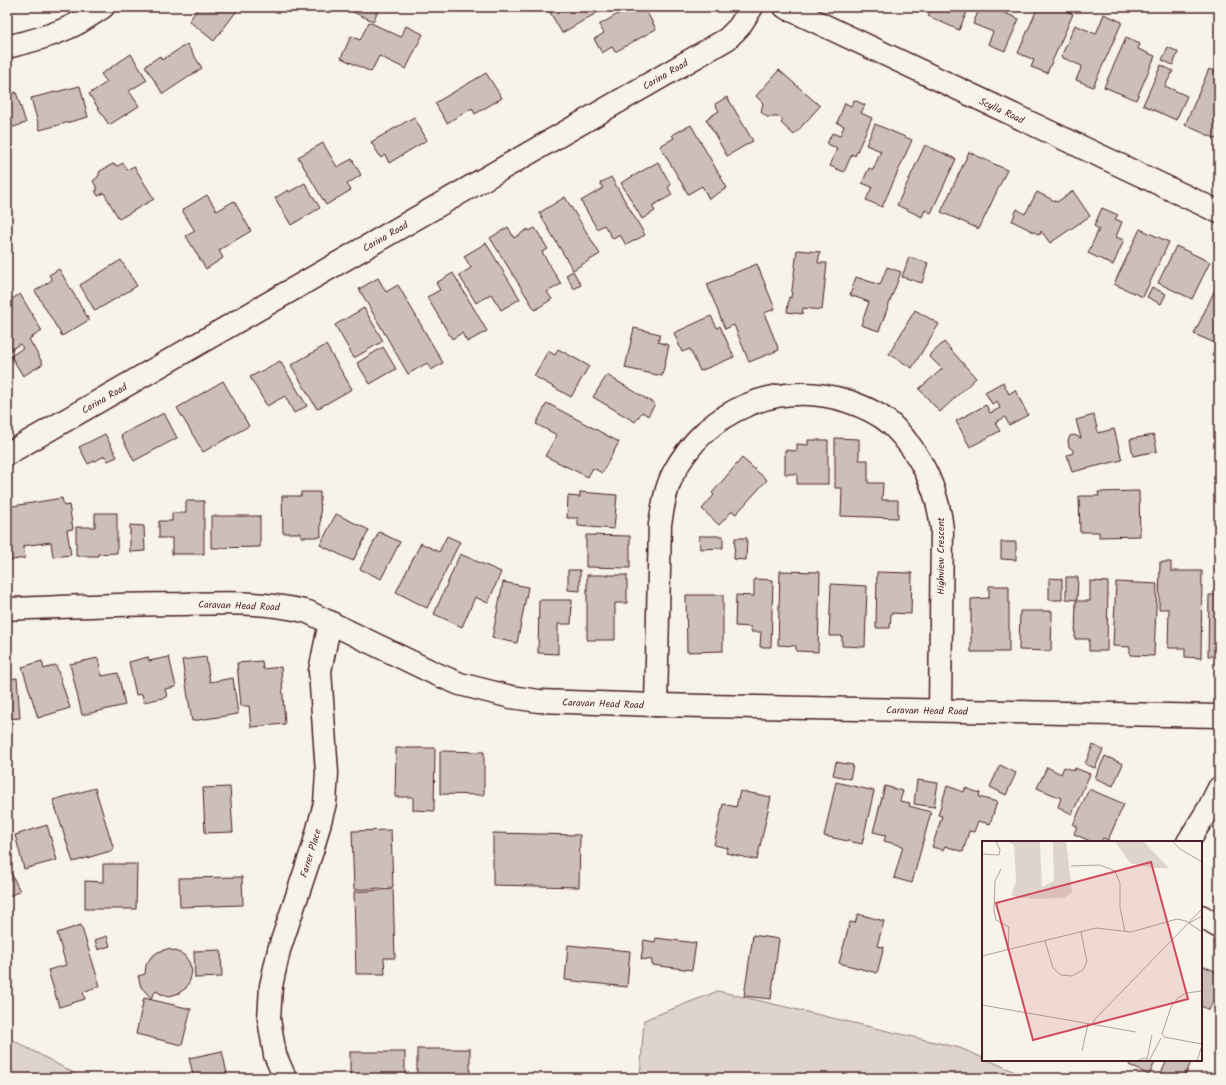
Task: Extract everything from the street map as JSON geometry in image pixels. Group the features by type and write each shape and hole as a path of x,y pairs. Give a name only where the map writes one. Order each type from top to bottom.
{"street":[{"path":"7,46 29,42 56,33 76,24 103,7"},
{"name":"Carina Road","path":"7,454 727,39 739,27 752,7"},
{"name":"Scylla Road","path":"788,8 1219,212"},
{"name":"Highview Crescent","path":"656,705 660,524 665,497 673,475 687,452 701,436 719,420 739,409 762,400 785,395 810,394 834,397 857,404 892,425 917,456 935,493 940,510 942,529 940,710"},
{"name":"Caravan Head Road","path":"7,609 122,604 259,604 289,607 308,612 460,684 487,692 539,702 1219,716"},
{"name":"Farrer Place","path":"285,1078 275,1055 269,1019 271,986 279,950 313,848 325,803 327,773 320,671 330,622"},
{"path":"1189,841 1209,808 1219,788"},
{"path":"1202,917 1219,927"}],"shaded area":[{"path":"718,991 960,1048 982,1058 982,1061 990,1061 1029,1078 640,1078 644,1020"},
{"path":"7,1037 83,1078 7,1078"}],"building":[{"path":"199,7 239,8 214,41 189,21"},
{"path":"355,7 380,7 373,21 353,12"},
{"path":"547,7 607,7 562,33"},
{"path":"630,7 644,7 656,29 615,52 612,47 602,53 594,39 604,33 599,25"},
{"path":"932,7 969,7 959,30 928,16"},
{"path":"980,7 1000,7 998,10 1019,19 1005,51 988,44 993,32 973,24"},
{"path":"1038,7 1057,7 1073,14 1047,73 1031,67 1034,60 1018,53"},
{"path":"1104,14 1122,22 1093,87 1076,80 1082,66 1061,57 1075,25 1096,34"},
{"path":"369,22 401,37 406,26 423,34 406,69 379,56 371,72 341,58 351,36 360,40"},
{"path":"1126,38 1140,44 1138,49 1155,56 1136,100 1104,87"},
{"path":"187,44 202,68 163,94 145,66 160,56 162,60"},
{"path":"1168,47 1178,52 1173,65 1162,60"},
{"path":"131,54 147,80 129,91 139,106 109,125 89,94 107,82 101,74"},
{"path":"1161,65 1173,71 1165,86 1187,96 1176,120 1143,105"},
{"path":"1209,69 1219,74 1219,140 1185,125"},
{"path":"779,70 820,106 794,135 781,123 783,120 779,117 767,117 761,112 763,103 756,96"},
{"path":"486,73 502,98 475,114 472,108 447,123 435,103"},
{"path":"80,86 88,117 40,130 31,98"},
{"path":"16,92 26,123 7,129 7,95"},
{"path":"727,97 753,141 727,156 706,119 719,111 715,104"},
{"path":"854,100 865,105 861,113 872,118 855,156 852,154 844,172 830,166 837,148 827,144 832,133 840,136 844,126 837,123 845,103 851,106"},
{"path":"414,117 427,140 389,163 385,155 381,158 371,142"},
{"path":"875,124 912,140 882,207 866,200 872,187 862,183 869,168 873,170 881,151 866,145"},
{"path":"691,125 727,188 709,199 702,186 688,194 660,146 674,138 672,135"},
{"path":"323,143 337,167 352,159 361,175 347,184 351,190 326,205 298,157"},
{"path":"925,145 956,159 931,213 925,210 922,217 897,205"},
{"path":"969,152 1007,170 979,229 941,212"},
{"path":"658,162 671,185 668,187 672,195 652,206 655,211 642,219 621,183"},
{"path":"123,163 127,170 134,166 154,199 119,219 104,193 98,196 95,191 98,190 93,181 98,177 100,171 113,164 118,166"},
{"path":"611,177 645,235 626,245 620,235 613,239 604,225 597,229 581,201 603,188 600,183"},
{"path":"305,183 320,208 291,225 275,198 288,190 289,192"},
{"path":"1073,191 1090,216 1050,243 1041,231 1040,235 1012,221 1017,209 1025,214 1037,192 1057,202"},
{"path":"207,195 217,211 234,201 251,231 219,250 223,258 206,269 186,236 195,231 182,210"},
{"path":"565,197 600,254 573,270 539,213"},
{"path":"1102,208 1118,215 1115,219 1122,222 1116,237 1124,240 1113,265 1088,253 1099,229 1094,226"},
{"path":"508,227 514,238 528,229 529,231 535,228 548,249 542,252 561,284 547,292 552,299 535,310 490,238"},
{"path":"1140,229 1169,242 1143,297 1114,284"},
{"path":"486,243 520,299 501,310 491,294 476,303 459,275 471,268 464,256"},
{"path":"1176,246 1210,262 1192,299 1158,283"},
{"path":"797,250 820,252 818,263 827,263 822,310 803,308 802,314 787,312 789,297 791,298"},
{"path":"909,257 928,263 922,283 902,277"},
{"path":"121,260 137,286 95,311 80,285"},
{"path":"757,264 775,309 764,313 779,350 749,362 734,325 725,329 707,284"},
{"path":"887,267 901,272 879,331 861,325 869,302 850,295 856,277 880,285"},
{"path":"59,269 89,320 62,336 35,291 52,280 49,275"},
{"path":"573,271 581,285 574,289 566,275"},
{"path":"453,273 487,331 467,342 462,333 452,339 427,297 440,290 436,283"},
{"path":"378,278 386,292 398,285 443,363 431,370 427,363 408,374 359,289"},
{"path":"1219,281 1219,359 1212,355 1217,344 1194,334"},
{"path":"1152,287 1166,294 1161,304 1147,297"},
{"path":"20,294 42,331 29,339 43,364 23,376 11,356 23,348 20,344 7,352 7,302"},
{"path":"364,308 383,341 354,358 335,325"},
{"path":"915,310 939,324 912,368 889,354"},
{"path":"711,316 717,328 720,326 734,357 700,371 690,349 682,352 674,333"},
{"path":"634,328 660,334 658,342 669,345 662,376 625,368"},
{"path":"944,342 976,378 940,412 919,389 942,369 929,356"},
{"path":"326,345 352,389 317,409 291,365"},
{"path":"383,347 396,369 370,384 357,363"},
{"path":"558,349 589,366 571,397 534,376 548,351 555,355"},
{"path":"280,361 307,406 294,413 285,396 267,406 250,377"},
{"path":"607,375 655,404 648,416 642,412 635,422 593,397"},
{"path":"223,381 249,426 203,452 177,408"},
{"path":"1003,382 1009,394 1015,390 1028,415 1009,425 1005,417 995,423 1000,431 970,447 956,421 986,405 990,413 1000,408 997,401 992,404 985,392"},
{"path":"547,403 619,442 602,473 593,468 588,477 545,456 557,435 536,424"},
{"path":"164,413 177,438 134,461 121,435"},
{"path":"1094,415 1098,433 1114,429 1122,460 1072,472 1067,455 1073,453 1073,450 1069,447 1068,441 1070,436 1074,435 1081,438 1076,420"},
{"path":"105,434 117,457 108,461 105,456 88,464 79,447"},
{"path":"1154,435 1157,451 1133,456 1130,439"},
{"path":"835,438 859,439 859,460 868,460 868,483 883,483 882,500 898,500 898,518 841,516 842,488 835,488"},
{"path":"808,440 828,440 828,484 797,484 797,474 785,474 785,450 797,451 797,444 808,445"},
{"path":"742,458 767,480 736,514 732,511 719,525 702,509 714,495 712,493"},
{"path":"1139,491 1140,536 1099,537 1099,532 1080,532 1079,496 1099,496 1098,492"},
{"path":"301,492 320,492 321,537 301,537 301,533 283,533 282,496 301,496"},
{"path":"580,492 617,495 614,529 578,526 578,518 567,518 568,496 580,497"},
{"path":"62,498 64,506 69,505 73,529 67,530 71,555 53,557 51,542 23,546 25,558 7,561 7,507"},
{"path":"186,501 204,501 204,554 172,554 172,538 159,538 159,521 172,521 172,513 186,513"},
{"path":"95,513 117,513 117,553 98,554 98,556 76,556 76,527 95,527"},
{"path":"336,514 369,530 353,561 320,545"},
{"path":"211,516 260,516 260,547 211,548"},
{"path":"130,525 144,526 145,551 130,552"},
{"path":"379,532 400,542 381,579 360,569"},
{"path":"586,535 630,536 630,568 586,567"},
{"path":"447,536 460,542 427,608 396,592 421,543 439,552"},
{"path":"699,536 723,536 723,548 700,549"},
{"path":"735,538 747,538 746,560 734,559"},
{"path":"1001,542 1016,542 1016,560 1001,559"},
{"path":"460,554 501,572 488,603 475,597 462,627 434,614"},
{"path":"1160,562 1171,562 1171,571 1202,571 1201,658 1185,657 1185,648 1168,648 1169,609 1159,609"},
{"path":"568,570 580,570 580,591 568,590"},
{"path":"780,571 820,572 818,652 796,651 796,646 778,645"},
{"path":"877,572 912,573 911,614 891,613 890,628 876,628"},
{"path":"587,575 627,575 627,603 615,603 615,640 587,640"},
{"path":"1066,577 1078,577 1077,600 1066,599"},
{"path":"1049,578 1062,579 1062,600 1049,600"},
{"path":"754,579 773,580 771,647 760,647 761,632 751,632 751,627 735,626 736,595 754,596"},
{"path":"1090,581 1108,582 1107,651 1089,651 1089,639 1075,639 1076,601 1090,601"},
{"path":"503,582 528,587 517,643 492,638"},
{"path":"1116,582 1157,584 1154,656 1130,655 1130,647 1113,646"},
{"path":"831,584 867,586 865,647 842,646 842,636 829,636"},
{"path":"989,586 1009,586 1009,652 971,652 971,599 989,598"},
{"path":"686,595 723,595 723,651 687,652"},
{"path":"1209,595 1219,595 1219,656 1208,656"},
{"path":"539,600 572,600 571,624 558,624 558,654 538,653"},
{"path":"1020,611 1052,611 1051,651 1019,650"},
{"path":"148,657 149,661 169,657 176,687 165,689 167,697 144,702 142,694 136,695 129,662"},
{"path":"206,657 210,682 233,678 238,714 192,721 182,660"},
{"path":"98,658 102,676 118,673 125,705 82,715 70,664"},
{"path":"42,661 44,669 56,665 70,708 38,718 22,667"},
{"path":"262,661 263,669 281,667 285,724 251,727 249,706 241,706 237,663"},
{"path":"17,678 20,718 7,719 7,679"},
{"path":"1093,745 1103,750 1095,768 1085,764"},
{"path":"396,748 435,748 434,811 413,810 413,797 395,797"},
{"path":"440,751 484,752 484,795 440,794"},
{"path":"1105,756 1123,764 1113,786 1095,778"},
{"path":"836,762 853,765 850,779 833,775"},
{"path":"1000,765 1016,773 1006,795 990,787"},
{"path":"1047,767 1061,774 1064,767 1074,771 1075,768 1090,774 1072,814 1058,807 1061,798 1037,788"},
{"path":"917,780 938,783 934,807 914,804"},
{"path":"836,782 874,791 862,844 824,836"},
{"path":"885,786 903,791 900,801 910,803 909,806 931,812 912,883 894,878 903,846 884,841 886,835 873,832"},
{"path":"947,786 964,792 965,788 980,793 979,797 997,802 990,824 978,821 974,832 969,831 963,852 945,846 943,850 932,847 942,816 938,815"},
{"path":"230,787 233,832 205,833 203,788"},
{"path":"95,788 114,850 73,862 53,800"},
{"path":"1089,789 1124,804 1108,840 1103,838 1102,841 1090,841 1074,834 1077,826 1073,825"},
{"path":"740,791 771,797 757,860 726,853 728,848 714,845 723,804 736,807"},
{"path":"47,825 57,860 24,869 15,835"},
{"path":"391,830 393,887 354,890 352,831"},
{"path":"493,833 580,835 579,887 493,885"},
{"path":"103,864 137,864 136,909 85,909 85,881 103,882"},
{"path":"7,865 20,891 7,897"},
{"path":"242,877 243,905 180,907 179,878"},
{"path":"393,889 395,958 384,958 385,974 356,974 354,892"},
{"path":"858,914 884,921 877,946 884,947 877,973 839,963 850,922 855,923"},
{"path":"81,925 100,986 83,992 85,999 59,1007 48,970 66,965 57,933"},
{"path":"753,935 779,939 771,999 744,996"},
{"path":"107,936 110,946 98,950 95,940"},
{"path":"656,938 696,943 692,970 652,965 652,960 641,959 644,940 655,942"},
{"path":"568,945 630,951 627,987 565,980"},
{"path":"167,949 184,955 189,962 192,971 190,980 186,988 179,993 170,996 156,991 151,998 141,987 138,976 145,974 146,965 151,957 158,952"},
{"path":"221,950 222,977 195,978 194,951"},
{"path":"1202,965 1219,973 1219,987 1209,1010 1202,1006"},
{"path":"144,998 191,1009 182,1045 136,1034"},
{"path":"417,1049 470,1049 470,1078 417,1078"},
{"path":"222,1051 228,1078 194,1078 189,1058"},
{"path":"350,1052 405,1052 405,1078 350,1078"},
{"path":"1131,1061 1156,1061 1149,1075 1129,1065"},
{"path":"1167,1061 1192,1061 1184,1078 1159,1078"}]}
